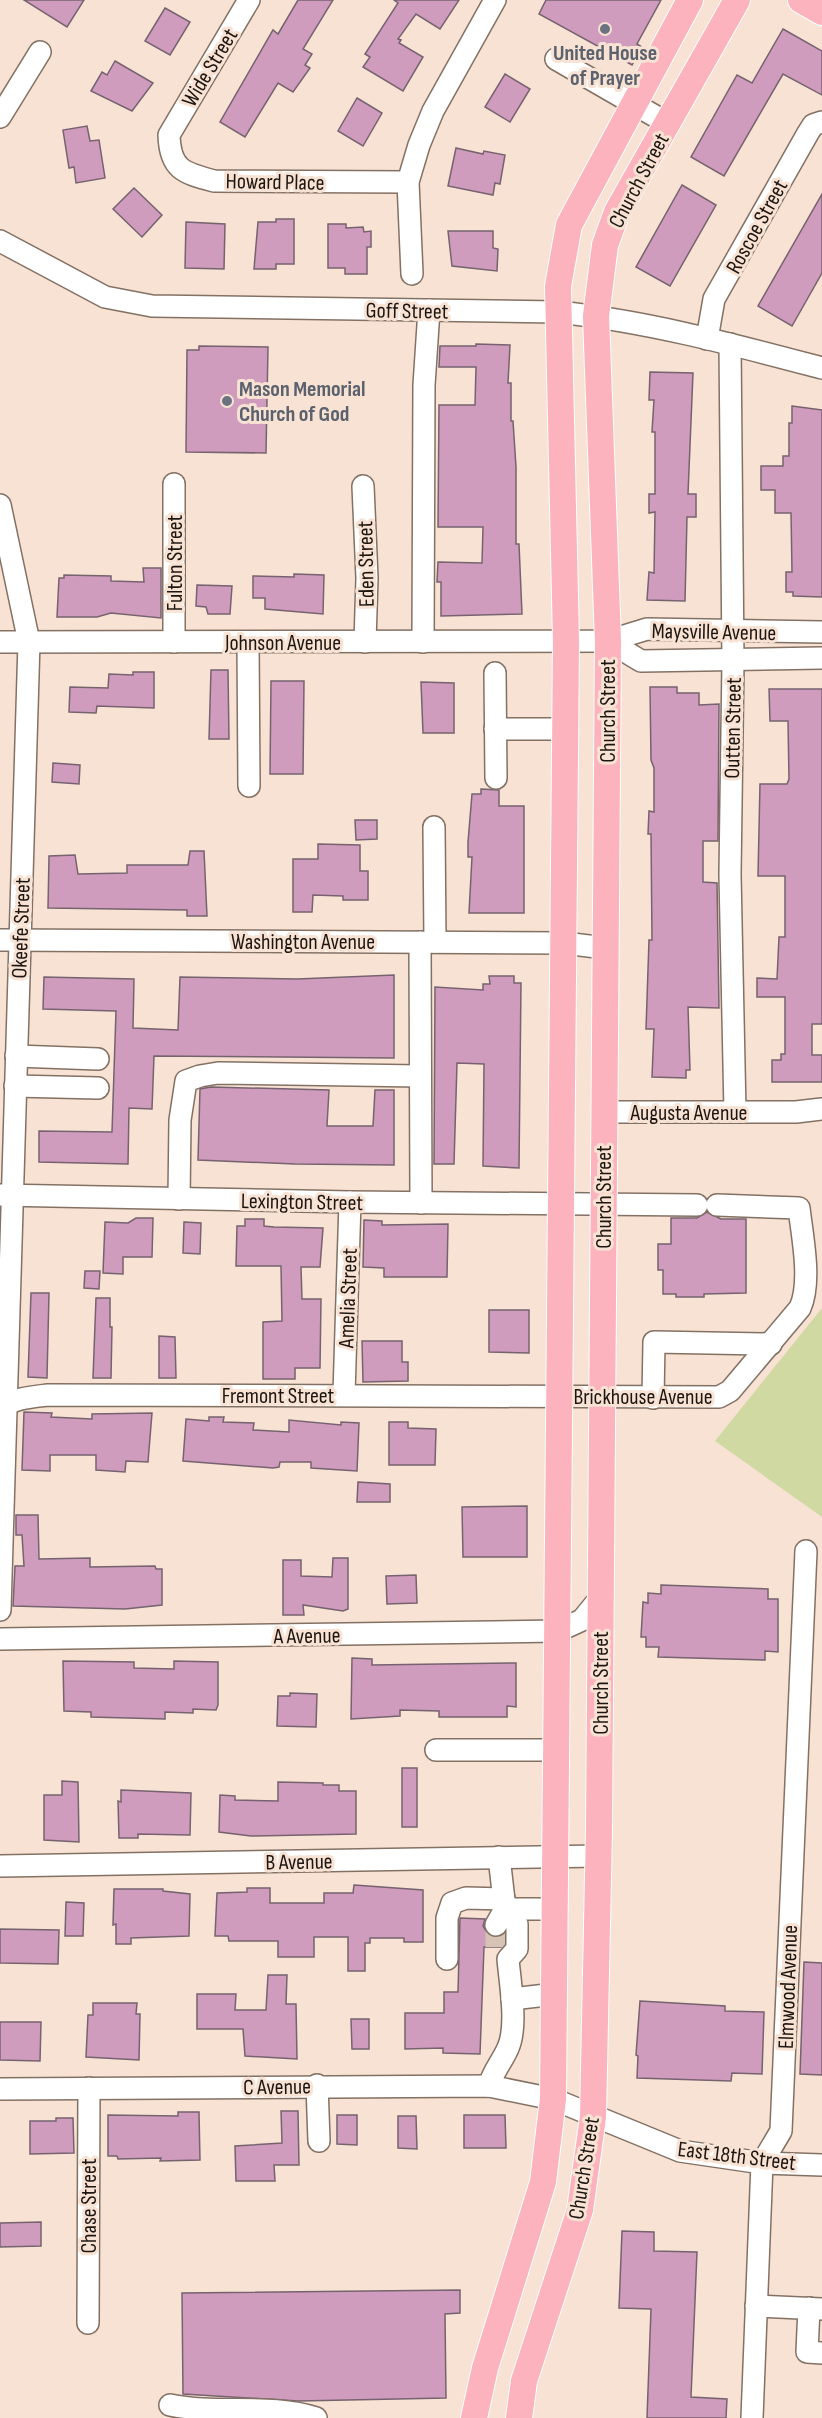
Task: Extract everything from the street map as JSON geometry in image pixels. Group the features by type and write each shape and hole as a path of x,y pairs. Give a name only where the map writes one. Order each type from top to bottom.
{"main road":[{"name":"Church Street","path":"474,2418 485,2368 543,2182 553,2099 557,1856 566,641 557,312 561,257 569,225 633,102 690,0"},
{"name":"Church Street","path":"519,2418 524,2381 580,2210 593,2117 598,1856 608,641 597,316 605,245 616,212 737,0"},
{"path":"801,0 822,12"}],"street":[{"name":"Wide Street","path":"169,135 249,0"},
{"path":"412,274 408,182 419,145 447,87 495,0"},
{"path":"0,117 40,52"},
{"path":"556,59 667,123"},
{"name":"Roscoe Street","path":"707,339 714,299 808,133 813,125 822,122"},
{"name":"Howard Place","path":"169,135 169,150 174,161 182,170 214,181 408,182"},
{"name":"Goff Street","path":"0,242 105,297 152,306 557,312 597,316 707,339 822,368"},
{"path":"423,642 424,385 429,310"},
{"name":"Outten Street","path":"730,344 733,661 730,875 735,1112"},
{"name":"Fulton Street","path":"174,484 174,642"},
{"name":"Eden Street","path":"363,486 367,578 365,642"},
{"name":"Okeefe Street","path":"0,505 29,642 10,940 16,1056 6,1195 0,1610"},
{"name":"Maysville Avenue","path":"566,641 608,641 647,629 822,633"},
{"name":"Johnson Avenue","path":"0,642 566,641"},
{"name":"Maysville Avenue","path":"608,641 642,661 822,658"},
{"path":"248,642 249,786"},
{"path":"495,673 496,778"},
{"path":"495,729 565,729"},
{"path":"421,1203 420,1076 434,827"},
{"name":"Washington Avenue","path":"10,940 564,943 605,948"},
{"path":"16,1056 98,1059"},
{"path":"179,1199 180,1120 186,1081 218,1073 420,1076"},
{"path":"15,1086 98,1088"},
{"name":"Augusta Avenue","path":"604,1112 775,1112 822,1108"},
{"name":"Lexington Street","path":"6,1195 799,1208"},
{"name":"Amelia Street","path":"344,1394 350,1202"},
{"name":"Brickhouse Avenue","path":"560,1396 719,1398 730,1391 771,1344 804,1299 805,1261 799,1208"},
{"path":"653,1398 654,1342 771,1344"},
{"name":"Fremont Street","path":"3,1407 48,1395 560,1396"},
{"name":"Elmwood Avenue","path":"752,2418 762,2163 781,2131 806,1551"},
{"name":"A Avenue","path":"0,1639 558,1631 582,1620 600,1598"},
{"path":"435,1750 557,1750"},
{"name":"B Avenue","path":"0,1866 598,1856"},
{"path":"489,2086 493,2071 508,2047 512,1999 502,1953 517,1948 517,1924 502,1911 499,1857"},
{"path":"447,1959 447,1918 452,1903 466,1899 502,1911 556,1909"},
{"path":"512,1999 555,1994"},
{"path":"317,2085 319,2141"},
{"name":"C Avenue","path":"0,2089 317,2085 489,2086 553,2099"},
{"name":"Chase Street","path":"88,2088 88,2323"},
{"name":"East 18th Street","path":"553,2099 680,2151 762,2163 822,2165"},
{"path":"756,2306 815,2309 807,2352 822,2353"},
{"path":"170,2405 196,2411 298,2412 316,2418"}],"green space":[{"path":"822,1308 822,1517 715,1441"}],"building":[{"path":"24,0 84,0 67,27"},
{"path":"298,0 333,0 303,49 312,54 305,65 310,68 293,92 278,83 245,137 220,122 273,30 278,34"},
{"path":"394,0 459,0 440,29 416,14 398,39 401,40 399,43 423,57 403,91 363,67 370,57 365,54 398,3"},
{"name":"United House of Prayer","path":"546,0 661,0 637,44 642,47 632,65 539,14"},
{"path":"165,8 190,22 170,55 145,41"},
{"path":"783,29 822,51 822,95 783,74 724,176 691,157 737,75 752,83"},
{"path":"115,61 153,83 132,111 91,91 102,72 107,75"},
{"path":"505,74 530,89 510,122 485,107"},
{"path":"357,98 382,113 363,146 338,131"},
{"path":"87,126 90,141 99,140 105,178 76,183 74,167 69,168 63,130"},
{"path":"456,148 483,154 484,151 505,155 500,184 495,183 493,195 448,186"},
{"path":"682,185 716,205 670,286 636,267"},
{"path":"134,188 162,215 142,237 113,209"},
{"path":"822,194 822,273 792,326 758,306"},
{"path":"276,219 294,219 294,264 276,264 276,269 254,269 258,222 276,222"},
{"path":"186,222 225,224 224,269 185,268"},
{"path":"328,224 346,224 346,228 363,227 364,232 371,231 371,247 367,247 367,274 345,274 345,268 328,268"},
{"path":"448,231 493,231 493,248 498,249 497,271 452,266"},
{"path":"476,344 510,345 508,383 511,383 511,421 513,421 516,467 516,544 519,544 522,614 441,616 441,582 437,582 438,562 482,563 483,527 438,527 439,405 475,405 476,367 439,367 440,346 476,346"},
{"name":"Mason Memorial Church of God","path":"199,346 268,347 266,453 186,452 187,350 199,350"},
{"path":"650,372 693,373 688,494 696,494 696,517 687,517 685,601 647,600 649,572 654,573 655,512 649,513 649,494 655,494 655,432 652,432 654,400 649,400"},
{"path":"792,406 822,410 822,597 793,596 793,592 786,592 786,572 792,572 791,513 775,513 775,490 761,490 761,466 783,466 783,456 789,456 789,423 792,423"},
{"path":"143,568 161,568 161,618 111,613 97,617 57,617 59,578 64,578 64,575 111,576 111,581 144,582"},
{"path":"294,574 324,575 323,614 265,609 265,598 253,598 253,576 294,577"},
{"path":"197,585 232,586 230,614 208,614 206,607 196,606"},
{"path":"211,670 228,670 229,739 209,739"},
{"path":"133,672 154,672 154,708 97,706 96,713 69,712 70,687 108,688 109,674 133,675"},
{"path":"271,681 304,681 303,774 270,774"},
{"path":"421,682 454,683 454,733 423,733"},
{"path":"650,687 677,687 677,693 699,693 699,705 719,704 718,841 703,841 703,882 717,883 719,1008 688,1007 690,1070 686,1070 686,1078 652,1077 654,1029 646,1029 649,940 652,940 651,834 648,834 649,811 654,812"},
{"path":"769,689 822,689 822,1024 812,1024 812,1055 822,1055 822,1082 772,1082 772,1060 781,1060 781,1054 785,1054 785,997 757,997 757,978 777,979 779,937 785,937 785,876 758,876 760,784 787,784 789,779 788,721 770,721"},
{"path":"53,763 80,765 79,784 52,782"},
{"path":"481,789 499,790 499,806 524,806 524,913 469,913 472,857 468,857 468,842 472,794 481,794"},
{"path":"355,820 377,820 377,839 356,840"},
{"path":"318,844 360,845 360,871 368,871 368,900 343,900 343,896 313,895 312,912 293,912 293,859 318,859"},
{"path":"190,851 204,851 207,916 187,916 187,910 48,908 49,856 75,855 78,874 127,873 127,865 188,865"},
{"path":"394,975 394,1058 154,1056 152,1109 129,1108 128,1164 39,1162 39,1131 112,1132 116,1011 43,1009 44,977 134,979 133,1028 178,1030 180,977 297,979"},
{"path":"489,976 514,976 514,983 521,983 519,1168 483,1166 484,1064 457,1063 454,1164 434,1164 435,987 483,990 483,984 490,984"},
{"path":"211,1087 329,1090 327,1126 373,1126 375,1090 394,1090 394,1165 198,1160 200,1089"},
{"path":"707,1212 721,1219 746,1219 746,1293 704,1294 704,1297 676,1297 676,1294 663,1294 663,1270 658,1270 658,1244 671,1244 671,1218 697,1218"},
{"path":"136,1218 153,1218 152,1257 123,1257 123,1274 103,1273 105,1222 128,1223"},
{"path":"245,1219 264,1219 264,1226 323,1228 320,1267 301,1267 302,1299 321,1299 320,1368 295,1368 295,1379 263,1379 263,1322 282,1321 281,1266 236,1266 237,1226 245,1226"},
{"path":"364,1220 382,1221 382,1225 448,1224 447,1277 384,1277 384,1268 363,1267"},
{"path":"184,1222 201,1223 200,1254 183,1253"},
{"path":"85,1271 100,1271 99,1289 84,1288"},
{"path":"31,1293 49,1293 47,1378 28,1377"},
{"path":"96,1298 110,1298 111,1378 93,1378"},
{"path":"489,1310 529,1310 529,1353 489,1352"},
{"path":"159,1336 175,1337 176,1378 159,1378"},
{"path":"362,1341 402,1341 402,1362 408,1362 408,1381 363,1382"},
{"path":"24,1412 52,1413 51,1417 92,1419 92,1414 152,1413 148,1462 126,1461 125,1472 96,1470 96,1455 50,1455 50,1471 22,1470"},
{"path":"209,1417 224,1417 223,1422 254,1423 253,1430 289,1432 289,1420 341,1425 341,1422 359,1423 357,1471 311,1468 311,1462 280,1462 279,1467 273,1468 183,1461 186,1419 209,1421"},
{"path":"389,1422 408,1422 408,1428 436,1429 435,1465 389,1465"},
{"path":"358,1482 390,1484 390,1502 357,1502"},
{"path":"527,1506 527,1557 463,1557 462,1507"},
{"path":"16,1515 38,1515 39,1559 90,1558 90,1567 155,1566 156,1569 162,1569 162,1605 125,1609 13,1606 15,1566 24,1566 22,1535 16,1535"},
{"path":"333,1558 348,1558 348,1609 343,1611 303,1605 304,1615 283,1615 283,1560 301,1560 301,1576 332,1577"},
{"path":"416,1575 417,1603 387,1604 386,1576"},
{"path":"661,1585 768,1589 768,1599 778,1599 778,1652 765,1651 765,1660 658,1657 659,1647 646,1647 646,1637 641,1637 643,1602 648,1603 648,1593 661,1594"},
{"path":"352,1658 372,1659 372,1665 516,1663 516,1707 507,1706 507,1717 439,1717 439,1711 400,1710 400,1716 351,1719"},
{"path":"63,1661 134,1662 134,1668 174,1669 174,1661 218,1662 218,1705 216,1710 193,1709 193,1713 165,1712 165,1719 91,1717 91,1712 64,1711"},
{"path":"290,1693 317,1694 316,1727 277,1726 278,1696 290,1696"},
{"path":"402,1768 417,1768 417,1827 402,1827"},
{"path":"62,1781 78,1782 79,1842 44,1840 44,1795 62,1795"},
{"path":"278,1782 323,1783 323,1785 339,1785 339,1791 356,1791 356,1834 251,1836 219,1832 220,1795 235,1796 235,1800 278,1801"},
{"path":"121,1790 191,1793 190,1835 138,1834 138,1838 119,1838 118,1801 121,1802"},
{"path":"354,1885 423,1890 423,1942 404,1942 404,1938 370,1938 370,1943 365,1943 365,1971 348,1971 348,1937 314,1937 314,1957 278,1957 278,1941 229,1941 228,1936 215,1936 217,1893 247,1892 247,1888 270,1888 270,1903 324,1903 324,1893 353,1893"},
{"path":"114,1889 163,1889 163,1891 190,1894 189,1936 131,1938 131,1944 116,1944 116,1924 113,1925"},
{"path":"66,1902 84,1903 83,1936 65,1936"},
{"path":"460,1918 485,1919 483,1926 489,1936 497,1938 504,1934 501,1947 484,1947 480,2054 443,2053 443,2048 405,2049 405,2013 444,2013 444,1992 458,1992"},
{"path":"0,1929 59,1930 58,1964 0,1963"},
{"path":"804,1962 822,1963 822,2075 800,2074"},
{"path":"268,1975 287,1975 286,2004 296,2004 297,2059 245,2056 243,2029 197,2029 197,1994 236,1994 235,2010 266,2010"},
{"path":"640,2001 725,2006 725,2011 764,2012 762,2074 732,2073 731,2081 637,2078 638,2056 636,2055"},
{"path":"93,2003 137,2003 136,2014 140,2014 139,2060 86,2057 88,2015 93,2015"},
{"path":"351,2019 369,2019 369,2049 352,2049"},
{"path":"0,2022 41,2022 40,2061 0,2060"},
{"path":"281,2111 298,2111 299,2165 274,2165 275,2181 236,2181 235,2146 282,2143"},
{"path":"178,2112 199,2112 200,2160 160,2161 161,2158 118,2159 117,2156 108,2156 108,2115 178,2116"},
{"path":"337,2115 357,2115 357,2145 337,2144"},
{"path":"464,2115 505,2115 506,2148 464,2148"},
{"path":"398,2116 416,2116 417,2149 398,2148"},
{"path":"56,2118 73,2118 74,2153 30,2154 30,2121 56,2121"},
{"path":"41,2222 41,2246 0,2247 0,2223"},
{"path":"622,2231 654,2232 654,2251 697,2252 691,2397 727,2399 726,2418 647,2418 651,2309 619,2308"},
{"path":"460,2290 460,2313 445,2314 446,2398 298,2401 183,2394 182,2293"}],"tunnel":[{"path":"496,1925 496,1947"}],"place":[{"name":"United House of Prayer","path":"605,29"},
{"name":"Mason Memorial Church of God","path":"227,401"}]}
